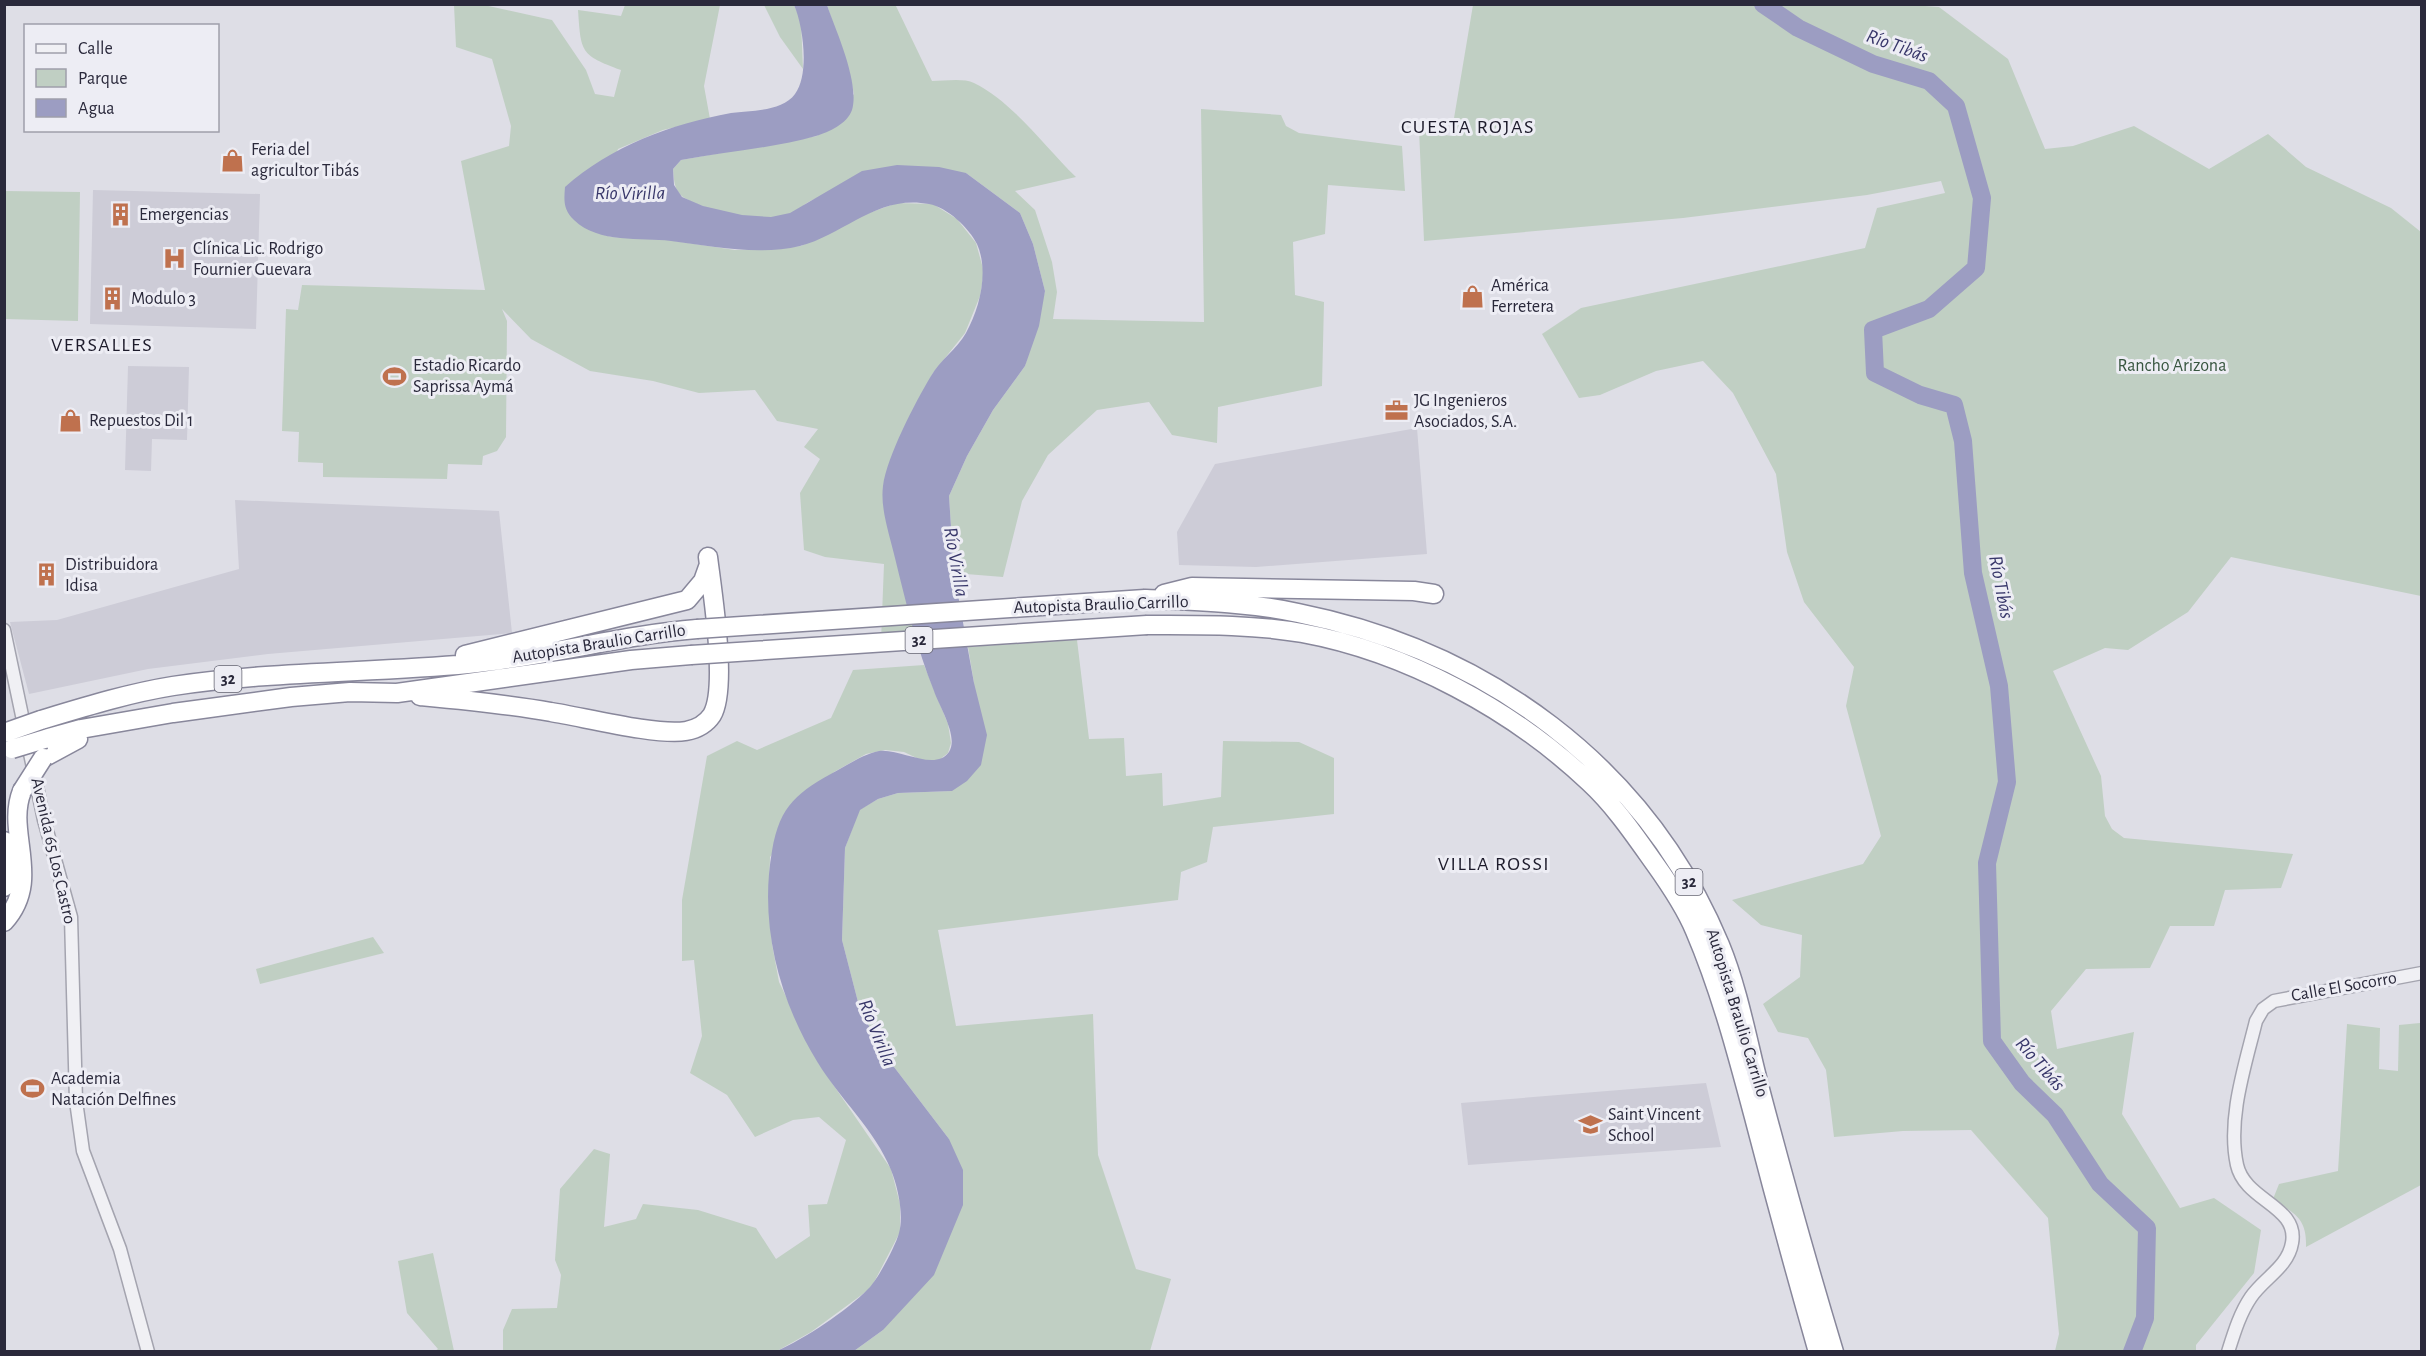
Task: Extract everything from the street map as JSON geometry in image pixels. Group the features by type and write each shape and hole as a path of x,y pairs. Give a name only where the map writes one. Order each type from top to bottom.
{"highway":[{"path":"397,693 521,707 653,729 684,731 701,726 712,714 716,702 717,634 708,557 704,581 687,600 419,667"},
{"path":"1145,599 1192,587 1337,588 1434,594"},
{"name":"Autopista Braulio Carrillo","path":"7,742 41,720 171,686 248,677 419,667 518,658 643,634 697,629 1145,599 1225,602 1296,612 1334,621 1422,652 1490,683 1517,699 1581,747 1623,789 1688,880 1721,948 1834,1352"},
{"path":"687,600 711,619 717,634"},
{"name":"Autopista Braulio Carrillo","path":"7,742 45,739 124,721 291,697 350,692 397,693 631,660 1147,625 1261,627 1305,634 1372,653 1451,685 1486,704 1590,783 1620,816 1672,889 1694,928 1709,965 1746,1089 1818,1352"},
{"path":"4,922 15,906 22,882 22,846 17,811 22,791 32,771 43,758 68,743 124,721"},
{"path":"4,841 8,862 4,887"}],"street":[{"name":"Avenida 65 Los Castro","path":"4,630 44,820 71,917 76,1101 82,1151 120,1249 148,1352"},
{"name":"Calle El Socorro","path":"2228,1352 2250,1298 2268,1276 2281,1267 2288,1257 2293,1241 2292,1227 2284,1215 2244,1184 2237,1166 2235,1137 2238,1103 2256,1021 2263,1009 2274,1001 2421,973"}],"shaded area":[{"name":"Clínica Lic. Rodrigo Fournier Guevara","path":"93,190 260,194 256,329 90,324"},
{"path":"128,366 189,367 187,440 152,439 151,471 125,470"},
{"path":"1417,428 1427,554 1256,567 1179,565 1177,532 1215,464"},
{"path":"235,500 499,511 512,633 268,654 148,669 29,694 10,622 57,620 239,569"},
{"name":"Saint Vincent School","path":"1706,1083 1721,1147 1468,1165 1461,1103"}],"green space":[{"path":"895,4 932,81 965,81 988,91 1015,113 1076,177 1015,191 1035,210 1052,262 1057,292 1053,319 1204,322 1201,109 1281,115 1286,126 1299,133 1402,146 1405,191 1328,185 1325,234 1293,242 1295,295 1324,302 1322,386 1218,407 1217,443 1172,435 1149,402 1097,410 1048,455 1022,501 1003,577 954,573 949,496 967,456 993,410 1025,366 1045,291 1033,244 1020,213 966,173 835,194 813,199 790,214 766,217 751,217 720,211 693,202 680,194 674,181 673,169 681,160 817,136 854,94 849,71 827,5"},
{"name":"Rancho Arizona","path":"1897,4 1939,7 2008,59 2045,149 2073,146 2134,126 2209,169 2268,134 2306,167 2391,208 2421,232 2421,596 2231,557 2188,612 2128,650 2105,648 2053,671 2101,776 2105,816 2112,829 2124,838 2293,854 2281,888 2225,890 2214,926 2170,926 2150,968 2086,969 2051,1011 2057,1049 2134,1032 2122,1114 2180,1208 2214,1198 2261,1230 2254,1273 2196,1345 2196,1351 2055,1351 2059,1334 2048,1218 1971,1130 1903,1131 1834,1137 1826,1070 1808,1038 1778,1032 1763,1004 1800,977 1802,935 1761,925 1732,900 1863,864 1881,836 1846,706 1854,667 1804,602 1787,552 1776,474 1733,393 1703,361 1656,371 1600,395 1579,398 1542,334 1581,308 1865,248 1877,208 1945,193 1941,181 1867,195 1683,218 1424,241 1419,130 1451,136 1473,5"},
{"path":"454,5 484,5 552,20 586,70 595,94 614,97 621,70 597,60 585,50 580,35 578,10 621,16 625,5 720,5 704,86 710,119 663,130 618,149 589,230 611,237 668,240 735,250 768,249 801,246 866,214 897,203 933,204 957,219 976,243 984,272 980,296 965,333 933,373 897,444 917,639 881,641 884,564 825,557 804,550 800,493 820,459 804,447 818,429 777,421 755,390 699,393 653,381 590,371 531,339 502,309 507,321 506,437 497,451 483,456 482,465 448,464 447,479 323,477 323,463 298,462 299,432 282,431 286,309 298,310 302,285 485,290 461,161 509,146 511,126 492,59 456,47"},
{"path":"764,5 794,5 801,21 803,69 780,37"},
{"path":"5,191 80,192 78,321 5,319"},
{"path":"1077,640 1089,739 1124,738 1126,776 1162,773 1163,806 1221,797 1223,741 1299,742 1334,758 1334,814 1213,827 1207,862 1181,872 1178,900 938,930 956,1026 1093,1014 1098,1155 1136,1269 1171,1279 1150,1351 854,1351 883,1330 949,1139 878,1046 858,1002 842,940 845,848 859,810 878,799 898,793 952,791 974,683 968,647"},
{"path":"924,665 948,724 951,743 948,753 939,760 923,761 904,752 885,750 866,754 834,772 770,857 769,895 772,944 779,982 819,1064 891,1169 900,1204 900,1232 871,1288 811,1332 777,1351 503,1351 503,1330 512,1309 557,1308 561,1275 555,1260 560,1189 594,1149 610,1154 604,1227 636,1219 643,1204 698,1210 756,1228 776,1259 810,1236 808,1205 827,1204 846,1140 819,1117 793,1120 755,1137 727,1095 690,1073 702,1036 694,960 682,961 682,900 707,756 737,741 757,750 831,718 853,670"},
{"path":"373,937 384,953 260,984 256,969"},
{"path":"2420,1023 2421,1185 2306,1247 2302,1223 2293,1213 2273,1199 2279,1184 2338,1171 2347,1024 2380,1028 2379,1069 2398,1071 2399,1025"},
{"path":"433,1253 454,1351 435,1351 438,1349 407,1313 398,1261"}],"water":[{"name":"Río Virilla","path":"794,5 827,5 853,86 854,99 850,115 837,127 816,136 766,147 681,160 673,169 674,185 682,197 703,206 742,215 771,217 790,213 862,171 897,165 939,167 966,173 1020,213 1033,244 1045,291 1039,326 1025,366 993,410 967,456 949,496 954,573 974,683 987,735 981,765 967,781 952,791 898,793 878,799 860,810 845,848 842,940 858,1002 878,1046 949,1139 963,1170 963,1205 934,1275 883,1330 854,1351 777,1351 825,1324 872,1285 894,1246 901,1218 896,1184 884,1155 867,1128 818,1063 804,1039 783,988 771,934 768,906 772,851 780,822 793,801 824,778 873,752 887,751 935,760 943,758 949,752 952,738 950,730 922,659 912,626 886,522 882,495 890,460 910,415 935,370 962,339 971,323 981,289 981,255 977,244 963,225 943,209 929,204 911,202 878,210 800,246 751,250 620,238 595,233 574,220 566,209 565,201 565,187 622,148 686,123 731,113 766,109 789,100 800,85 804,62 800,25"}],"waterway":[{"name":"Río Tibás","path":"1763,4 1798,28 1873,64 1929,81 1956,106 1982,198 1976,268 1929,309 1873,330 1875,373 1920,395 1954,405 1963,441 1973,573 1999,686 2007,782 1987,863 1992,1041 2022,1083 2055,1115 2100,1184 2147,1228 2145,1318 2132,1352"}],"place":[{"name":"Feria del agricultor Tibás","path":"233,160"},
{"name":"Emergencias","path":"121,215"},
{"name":"Clínica Lic. Rodrigo Fournier Guevara","path":"175,259"},
{"name":"América Ferretera","path":"1473,296"},
{"name":"Modulo 3","path":"113,299"},
{"name":"Estadio Ricardo Saprissa Aymá","path":"395,376"},
{"name":"JG Ingenieros Asociados, S.A.","path":"1396,411"},
{"name":"Repuestos Dil 1","path":"71,421"},
{"name":"Distribuidora Idisa","path":"47,575"},
{"name":"Academia Natación Delfines","path":"33,1089"},
{"name":"Saint Vincent School","path":"1590,1125"}],"district":[{"name":"CUESTA ROJAS","path":"1468,127"},
{"name":"VERSALLES","path":"102,345"},
{"name":"VILLA ROSSI","path":"1494,864"}]}
